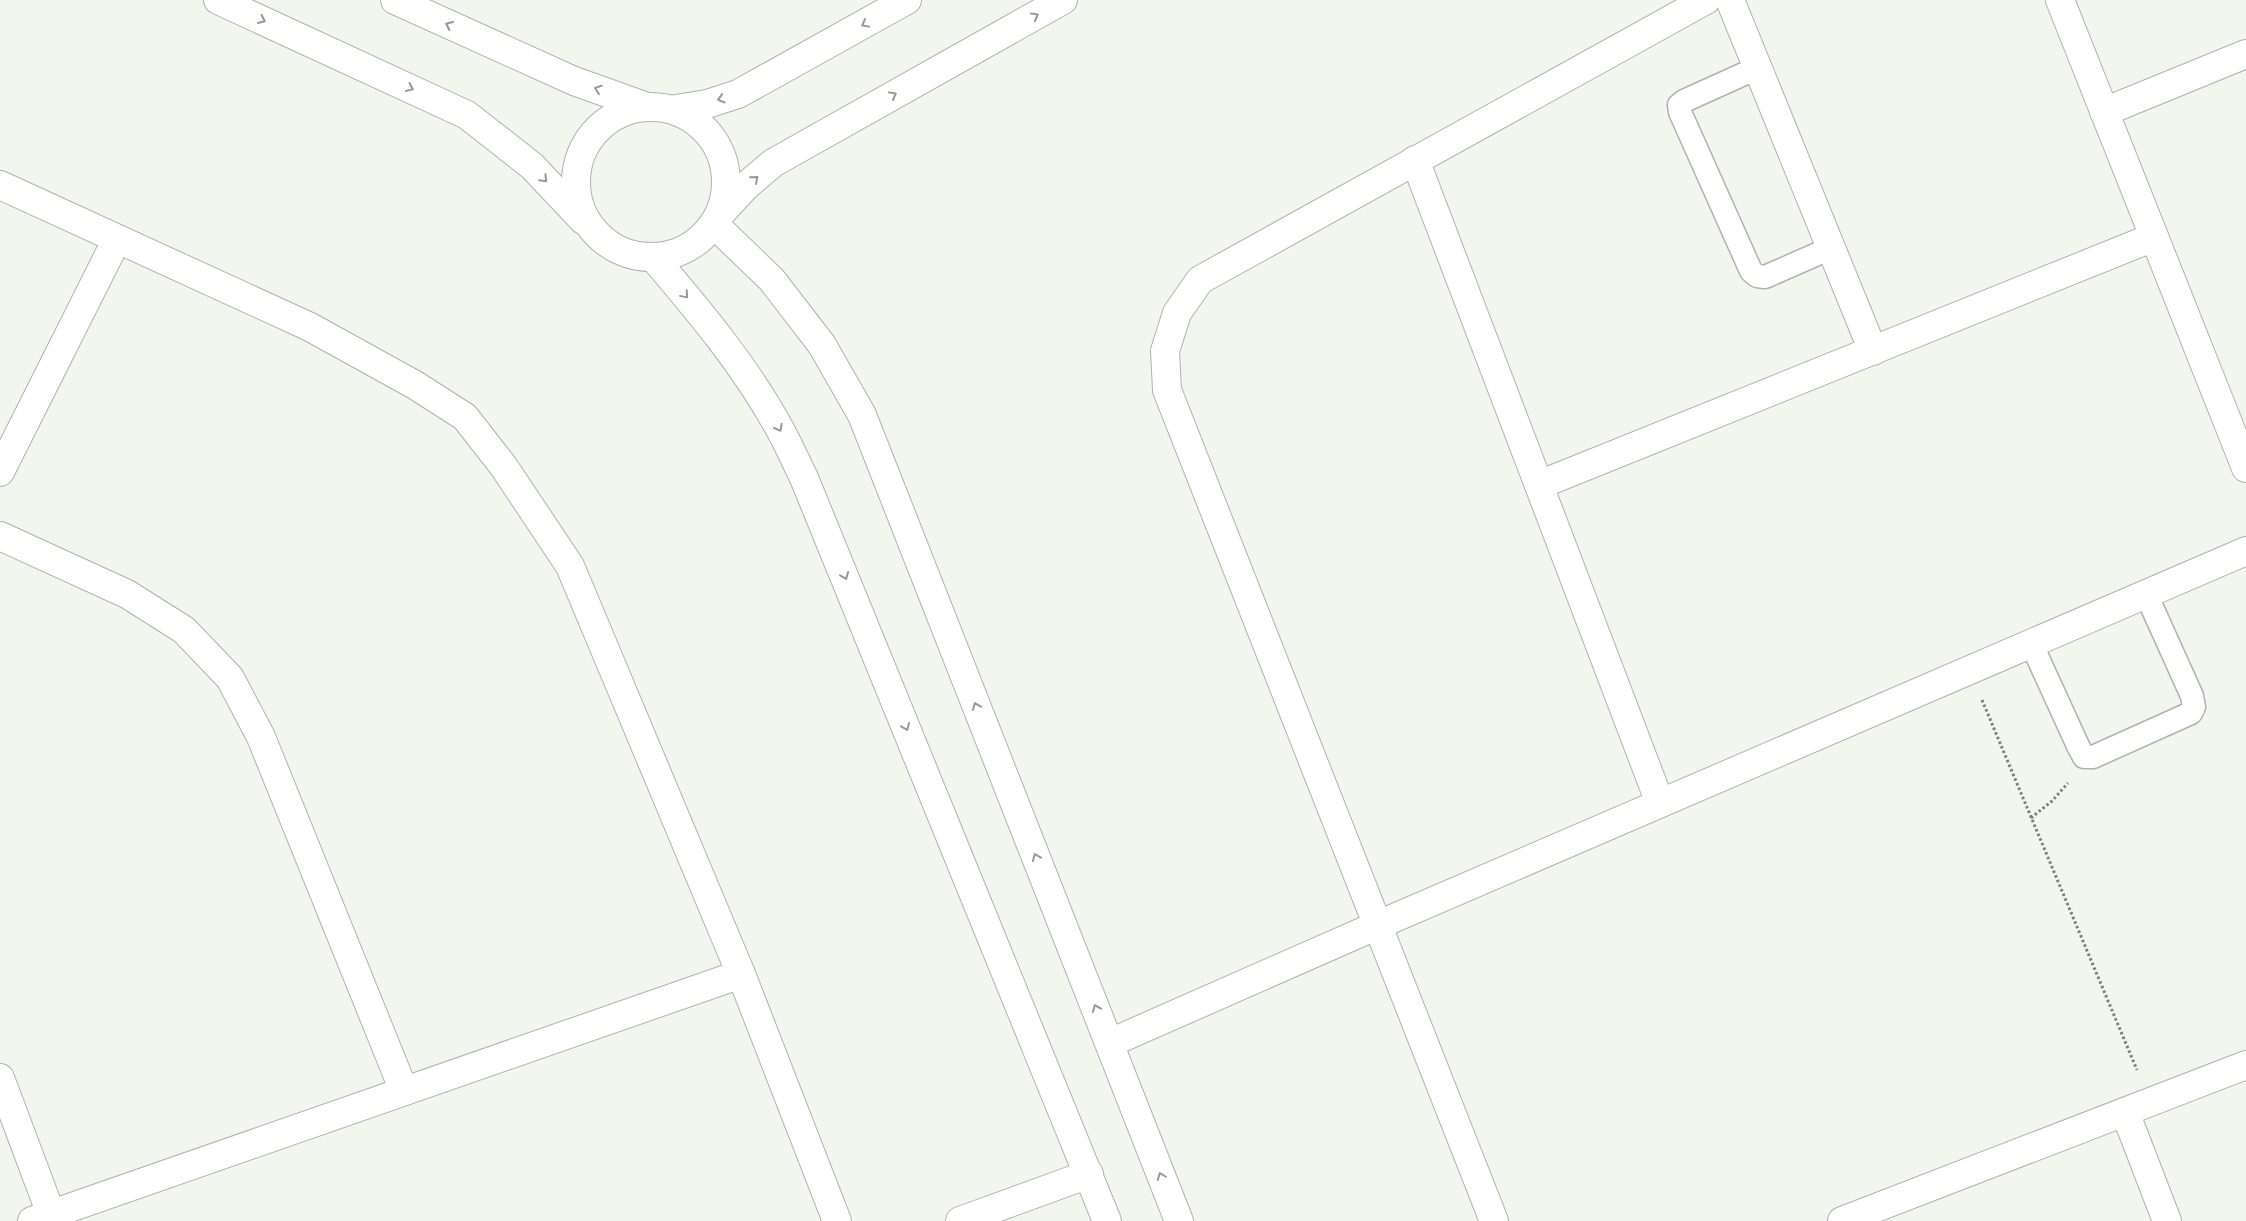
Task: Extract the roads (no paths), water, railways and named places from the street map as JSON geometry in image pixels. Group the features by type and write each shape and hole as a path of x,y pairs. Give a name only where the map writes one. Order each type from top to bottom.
{"street":[{"path":"218,0 467,115 532,166 607,244 629,255 654,258 677,254 698,242 746,186 773,163 1063,0"},
{"path":"395,0 574,81 644,106 676,110 707,104 738,94 907,0"},
{"path":"1494,1221 1167,390 1166,351 1177,313 1200,280 1706,0"},
{"path":"1730,0 1873,351"},
{"path":"2060,0 2246,468"},
{"path":"2104,112 2246,54"},
{"path":"589,226 576,197 576,166 590,136 614,115 644,106"},
{"path":"676,110 703,126 721,152 727,183 718,219"},
{"path":"1415,160 1660,803"},
{"path":"0,185 310,328 415,385 465,417 504,467 570,566 741,974 837,1221"},
{"path":"718,219 772,280 816,338 862,415 1179,1221"},
{"path":"1539,485 2154,237"},
{"path":"0,472 117,239"},
{"path":"654,258 708,322 742,370 776,422 804,478 1107,1221"},
{"path":"0,536 127,594 184,630 230,678 261,737 404,1091"},
{"path":"1110,1043 1378,925 2246,551"},
{"path":"0,1078 41,1217 741,974"},
{"path":"1842,1221 2246,1065"},
{"path":"2125,1112 2166,1221"},
{"path":"960,1221 1089,1174"}],"lane":[{"path":"1757,68 1684,101 1679,106 1680,112 1751,271 1757,276 1764,277 1831,248"},
{"path":"2031,643 2084,757 2093,757 2191,713 2194,707 2192,696 2146,594"}]}
